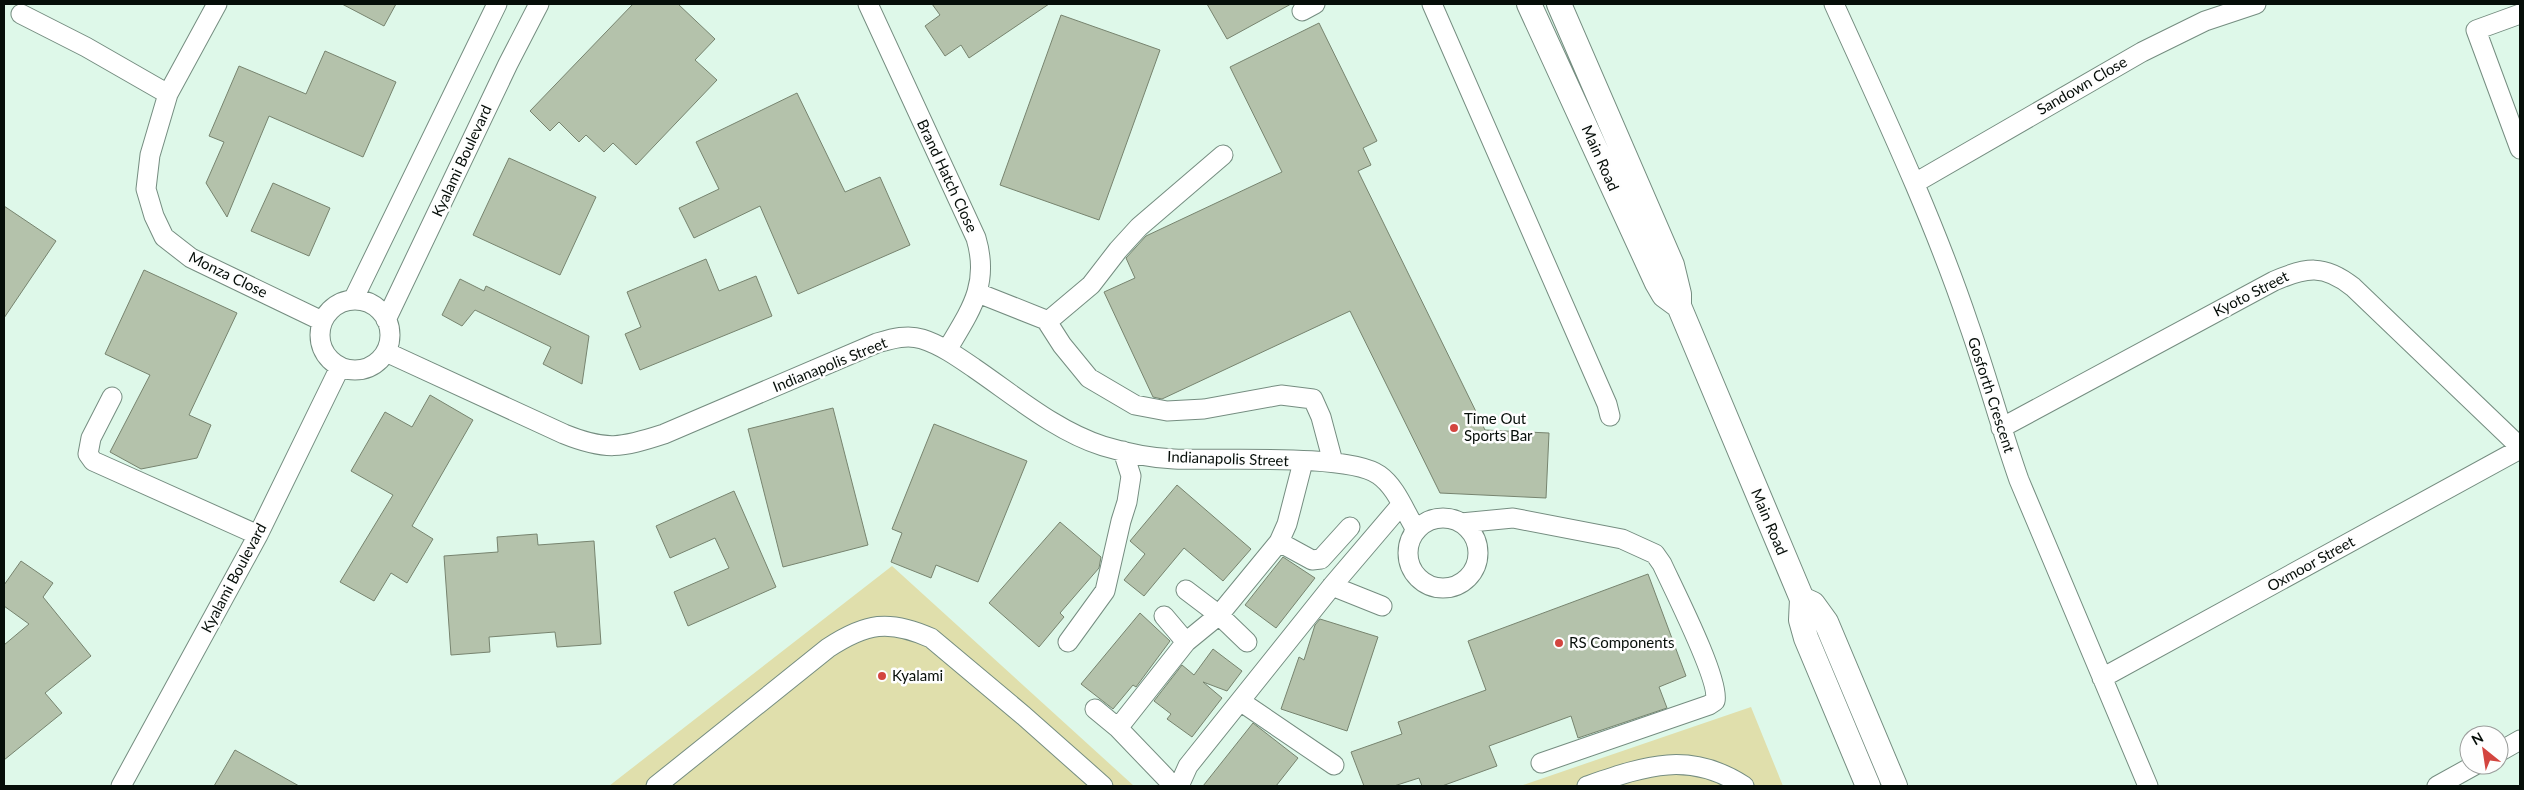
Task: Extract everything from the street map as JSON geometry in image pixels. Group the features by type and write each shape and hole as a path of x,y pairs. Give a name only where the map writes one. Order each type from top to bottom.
{"main road":[{"name":"Main Road","path":"1530,4 1657,283 1664,295 1679,306"},
{"name":"Main Road","path":"1559,4 1672,265 1679,294 1679,306 1802,599 1813,604 1826,622 1858,730"},
{"path":"1858,730 1868,786"},
{"path":"1858,730 1895,786"}],"street":[{"name":"Monza Close","path":"217,4 168,94 150,155 146,189 154,216 164,237 177,250 322,321"},
{"path":"353,300 497,4"},
{"name":"Kyalami Boulevard","path":"386,320 508,64 539,4"},
{"name":"Brand Hatch Close","path":"868,4 976,238 982,257 978,293 968,315 947,350"},
{"path":"1432,4 1607,404 1610,416"},
{"name":"Gosforth Crescent","path":"1834,4 1915,183 1969,325 2000,428 2040,534 2148,786"},
{"name":"Sandown Close","path":"1915,183 2142,52 2205,21 2256,4"},
{"path":"21,14 86,47 168,94"},
{"path":"2520,14 2476,30 2520,149"},
{"path":"1047,322 1091,285 1118,250 1139,227 1223,155"},
{"name":"Kyoto Street","path":"2000,428 2274,281 2305,269 2318,269 2339,275 2353,287 2520,448"},
{"path":"978,293 1047,322 1062,345 1089,378 1135,405 1167,411 1204,409 1281,395 1313,400 1321,417 1333,462"},
{"path":"353,300 373,305 386,320 389,341 386,352 380,360 361,370 340,367 331,361 320,342 322,321 330,310 340,303 353,300"},
{"name":"Indianapolis Street","path":"386,352 587,444 608,448 635,443 664,434 877,343 900,337 920,338 947,350 1066,430 1124,451 1172,459 1333,462 1364,468 1378,474 1390,484 1415,528 1413,534"},
{"name":"Kyalami Boulevard","path":"121,786 258,535 340,367"},
{"path":"112,397 88,445 88,454 93,461 258,535"},
{"name":"Oxmoor Street","path":"2102,678 2520,448"},
{"path":"1068,642 1105,591 1127,502 1131,476 1124,451"},
{"path":"1118,728 1186,642 1219,615 1279,542 1287,524 1303,462"},
{"path":"1095,709 1118,728 1172,782 1188,766 1332,586 1401,506"},
{"path":"1461,523 1513,518 1622,540 1656,554 1705,660 1717,695 1715,701 1709,705 1541,763"},
{"path":"1451,519 1461,523 1476,540 1477,561 1466,580 1451,587 1435,587 1416,576 1410,567 1408,556 1408,545 1413,534 1429,520 1451,519"},
{"path":"1279,542 1312,560 1321,559 1350,526"},
{"path":"1332,586 1382,606"},
{"path":"1186,590 1219,615 1247,642"},
{"path":"1164,616 1186,642"},
{"path":"656,786 828,648 851,633 873,626 899,627 930,638 1024,716 1103,786"},
{"path":"1240,701 1334,765"},
{"path":"2509,746 2520,740"},
{"path":"1587,786 1634,770 1662,764 1684,763 1728,776 1744,786"},
{"path":"2437,786 2459,774"}],"green space":[{"name":"Kyalami","path":"892,566 1134,786 609,786"},
{"path":"1751,707 1783,786 1520,786"}],"building":[{"path":"342,4 396,4 384,26"},
{"path":"633,4 678,4 715,39 695,60 717,80 636,165 613,143 604,152 586,135 579,142 559,122 550,131 530,111"},
{"path":"932,4 1049,4 969,58 961,45 945,56 925,26 940,15"},
{"path":"1207,4 1291,4 1227,39"},
{"path":"1061,15 1160,50 1099,220 1000,185"},
{"path":"1319,23 1377,141 1363,148 1371,165 1358,171 1485,430 1549,433 1546,498 1440,493 1350,311 1162,399 1153,397 1104,292 1135,278 1126,258 1146,236 1282,172 1230,67"},
{"path":"325,51 396,82 363,157 269,116 227,217 206,183 224,142 209,136 239,66 306,94"},
{"path":"797,93 845,192 880,177 910,245 798,294 760,206 694,238 679,208 719,189 696,142"},
{"path":"509,158 596,197 560,275 473,235"},
{"path":"273,183 330,208 309,256 251,231"},
{"path":"4,206 56,241 4,318"},
{"path":"706,259 719,291 756,276 772,316 640,370 625,334 641,327 627,292"},
{"path":"144,270 237,313 189,415 211,425 197,458 141,469 110,452 150,375 105,354"},
{"path":"460,279 484,291 486,286 589,336 582,384 543,364 551,347 475,310 462,326 442,315"},
{"path":"430,395 473,420 412,526 433,539 407,583 391,573 374,601 340,582 393,495 351,471 385,412 412,427"},
{"path":"833,408 868,545 783,567 748,429"},
{"path":"934,424 1027,461 978,582 936,565 931,578 891,562 902,533 892,529"},
{"path":"1177,485 1251,549 1223,581 1184,548 1144,596 1124,580 1145,554 1130,541"},
{"path":"734,491 776,587 688,626 674,592 729,568 715,538 670,558 656,526"},
{"path":"1060,522 1101,557 1099,568 1060,613 1064,617 1039,647 989,603"},
{"path":"537,534 538,545 594,541 601,644 557,647 555,632 489,637 490,652 451,655 444,556 498,552 497,537"},
{"path":"1283,557 1315,578 1276,628 1245,605"},
{"path":"21,561 53,583 43,597 91,656 45,693 62,713 4,760 4,645 29,624 4,606 4,585"},
{"path":"1648,574 1686,676 1659,687 1667,708 1578,738 1571,716 1489,746 1497,766 1442,786 1422,786 1419,778 1394,786 1364,786 1351,752 1402,734 1398,722 1486,690 1468,641"},
{"path":"1140,613 1170,641 1136,687 1133,685 1113,709 1081,684"},
{"path":"1320,619 1378,637 1347,731 1281,709 1299,657 1304,660 1315,625"},
{"path":"1213,649 1242,671 1227,691 1203,682 1222,698 1192,737 1167,719 1171,714 1154,701 1182,665 1194,675"},
{"path":"1253,723 1298,758 1276,786 1203,786"},
{"path":"235,750 299,786 214,786"}],"place":[{"name":"Time Out Sports Bar","path":"1454,428"},
{"name":"RS Components","path":"1559,643"},
{"name":"Kyalami","path":"882,676"}]}
